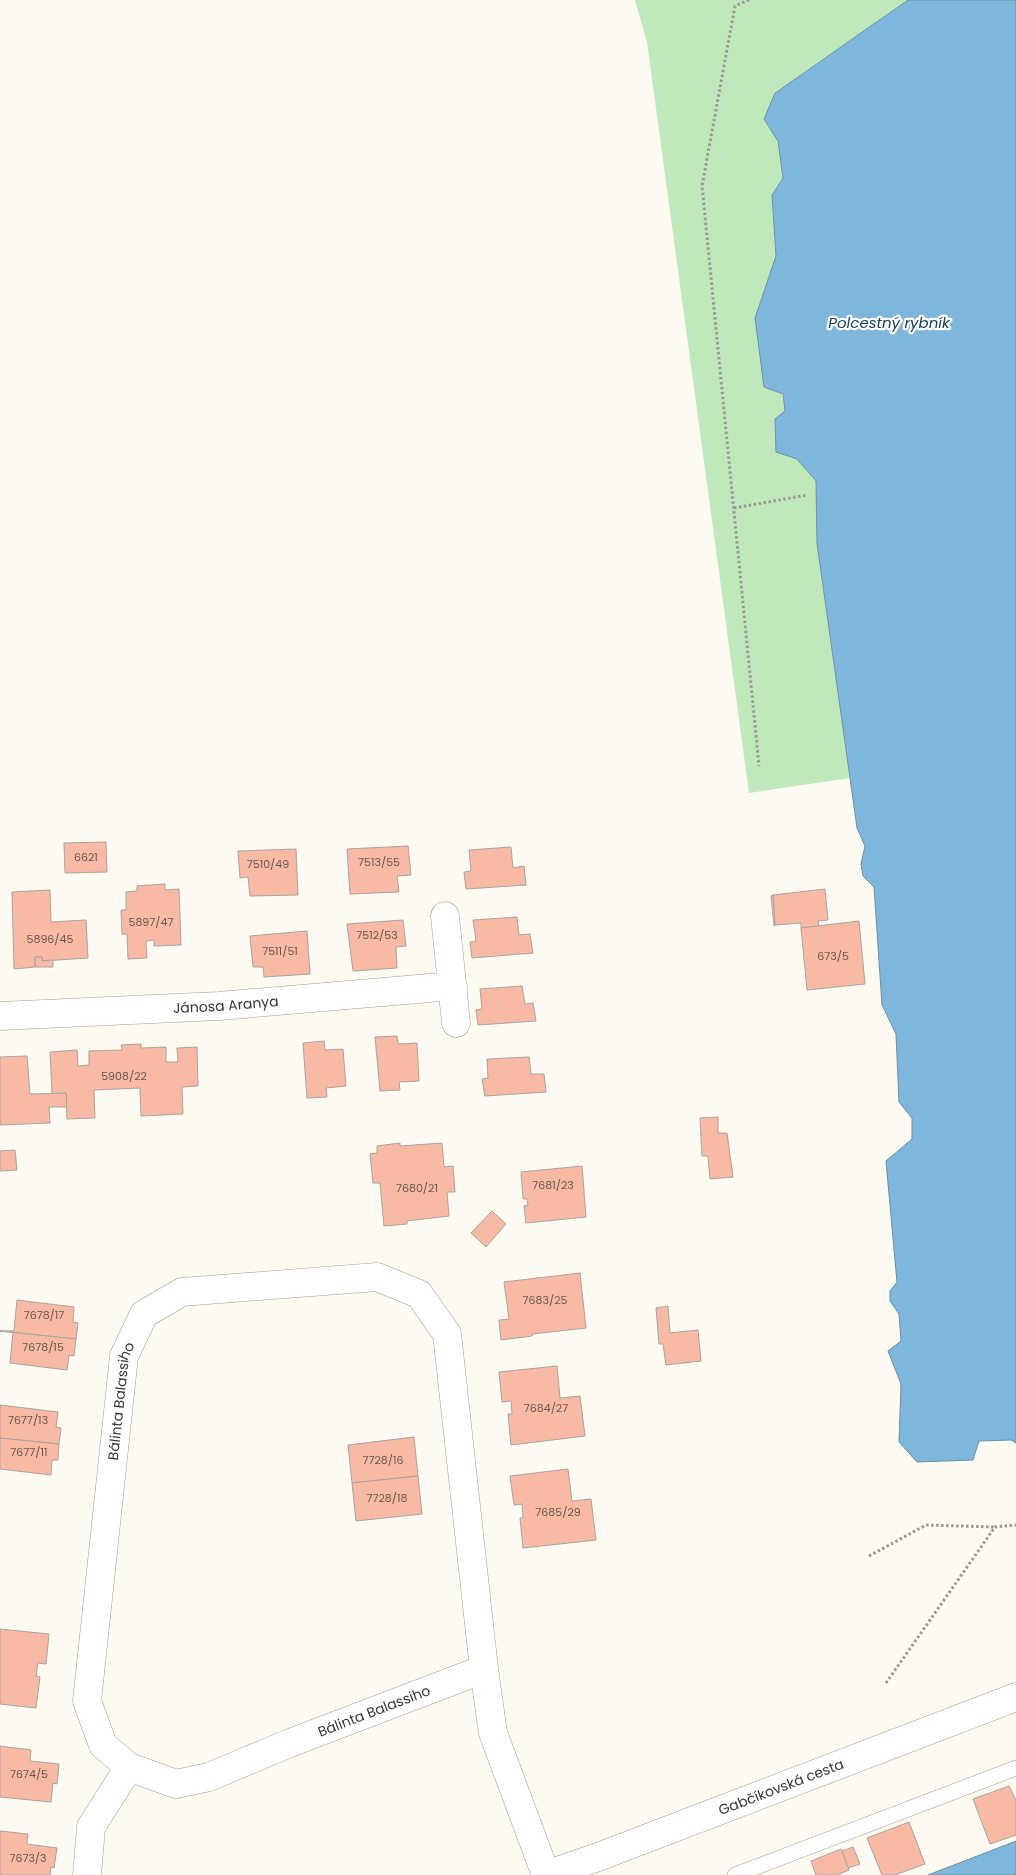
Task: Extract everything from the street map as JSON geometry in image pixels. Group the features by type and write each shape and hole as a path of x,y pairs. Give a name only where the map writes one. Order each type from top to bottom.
{"street":[{"path":"445,916 456,1023"},
{"name":"Jánosa Aranya","path":"0,1016 219,1006 453,986"},
{"name":"Bálinta Balassiho","path":"484,1669 290,1743 209,1778 176,1784 129,1767 103,1745 87,1701 124,1356 144,1314 182,1292 377,1277 419,1294 448,1334 484,1669 493,1732 546,1875"},
{"name":"Gabčíkovská cesta","path":"546,1875 598,1857 1016,1697"},
{"path":"87,1875 91,1827 129,1767"}],"lane":[{"path":"736,1875 1016,1768"}],"path":[{"path":"749,0 735,6 702,186 759,766"},
{"path":"734,508 807,495"},
{"path":"869,1556 926,1525 995,1527 1016,1525"},
{"path":"886,1683 995,1527"}],"green space":[{"path":"635,0 908,0 775,92 764,119 778,141 783,178 772,195 776,256 755,318 764,387 782,394 785,411 776,452 797,459 816,481 817,543 850,778 749,793 647,42"}],"water":[{"name":"Polcestný rybník","path":"908,0 1016,0 1016,1443 1011,1440 979,1441 973,1460 917,1462 899,1442 901,1384 888,1351 901,1341 899,1314 890,1301 890,1291 897,1282 886,1161 912,1139 912,1118 899,1102 896,1034 882,1005 874,887 863,876 861,864 865,846 857,828 817,543 816,481 797,459 776,452 775,419 785,411 783,394 764,387 755,318 776,256 772,195 783,178 778,141 764,119 775,93"},
{"path":"1016,1841 1016,1875 928,1875"}],"building":[{"path":"106,842 107,872 65,873 64,843"},
{"path":"408,846 411,875 397,876 399,892 350,894 347,849"},
{"path":"511,847 513,868 524,866 526,885 466,889 464,872 471,871 469,850"},
{"path":"296,849 298,895 250,896 248,877 240,878 238,851"},
{"path":"165,884 165,890 179,889 181,945 154,946 154,940 146,941 147,958 128,959 127,934 122,934 121,910 126,910 126,892 137,891 137,886"},
{"path":"825,889 828,920 818,921 819,926 801,928 801,923 775,925 773,895"},
{"path":"50,890 51,922 86,920 88,958 42,961 42,957 35,957 35,967 14,969 12,892"},
{"path":"773,895 775,925 774,926 771,896"},
{"path":"517,917 519,935 530,934 533,953 472,958 470,942 476,941 473,920"},
{"path":"403,920 406,946 396,947 397,968 353,971 347,924"},
{"path":"859,921 865,984 807,990 801,928"},
{"path":"307,931 310,974 264,977 263,967 253,967 250,936"},
{"path":"35,957 42,957 42,961 53,960 53,967 35,967"},
{"path":"522,986 525,1004 533,1003 536,1021 478,1025 476,1010 482,1009 480,989"},
{"path":"397,1036 398,1044 417,1043 419,1081 399,1082 400,1090 380,1091 375,1037"},
{"path":"324,1041 325,1050 343,1049 346,1086 326,1088 327,1097 307,1098 303,1043"},
{"path":"141,1044 141,1048 166,1047 166,1062 178,1062 177,1048 197,1047 198,1086 182,1087 183,1114 141,1116 140,1088 94,1090 95,1118 67,1119 66,1093 52,1094 50,1052 77,1050 78,1066 89,1065 89,1051 122,1050 121,1045"},
{"path":"27,1056 30,1094 66,1093 67,1107 49,1107 50,1123 0,1125 0,1057"},
{"path":"529,1057 531,1074 544,1074 546,1092 485,1096 482,1079 488,1078 487,1059"},
{"path":"718,1117 718,1133 727,1133 733,1177 710,1179 708,1156 702,1156 700,1118"},
{"path":"400,1143 400,1146 442,1143 444,1167 453,1166 455,1192 447,1192 449,1216 407,1221 407,1224 384,1226 380,1183 373,1183 370,1154 377,1153 377,1146"},
{"path":"15,1150 17,1170 0,1171 0,1151"},
{"path":"582,1166 586,1217 526,1223 524,1206 528,1205 527,1199 523,1199 521,1172"},
{"path":"492,1211 506,1224 486,1247 471,1233"},
{"path":"580,1273 586,1328 532,1334 532,1336 501,1340 499,1320 509,1319 504,1282"},
{"path":"17,1300 74,1307 73,1322 78,1323 76,1339 0,1331 14,1331"},
{"path":"668,1306 670,1333 698,1330 701,1361 666,1365 663,1344 659,1344 656,1308"},
{"path":"13,1332 76,1339 74,1356 69,1355 67,1370 10,1363"},
{"path":"557,1366 560,1398 580,1396 585,1436 511,1445 508,1414 512,1414 511,1401 502,1402 499,1372"},
{"path":"0,1405 58,1412 56,1427 61,1428 59,1444 0,1438"},
{"path":"414,1437 418,1476 352,1483 348,1445"},
{"path":"0,1438 59,1444 58,1460 52,1460 51,1475 0,1469"},
{"path":"568,1469 572,1501 591,1499 596,1540 523,1548 520,1518 523,1518 522,1504 514,1505 510,1476"},
{"path":"418,1476 422,1514 356,1521 352,1483"},
{"path":"0,1629 49,1634 46,1664 38,1663 36,1676 40,1677 36,1708 0,1704"},
{"path":"0,1746 31,1750 30,1761 59,1764 57,1784 53,1783 51,1802 0,1797"},
{"path":"1009,1786 1016,1800 1016,1835 990,1844 973,1799"},
{"path":"909,1822 925,1864 895,1875 882,1875 867,1838"},
{"path":"0,1831 28,1834 27,1844 57,1848 54,1868 51,1867 50,1875 0,1875"},
{"path":"853,1847 860,1864 848,1868 842,1851"},
{"path":"841,1849 849,1870 837,1875 816,1875 811,1861"}]}
